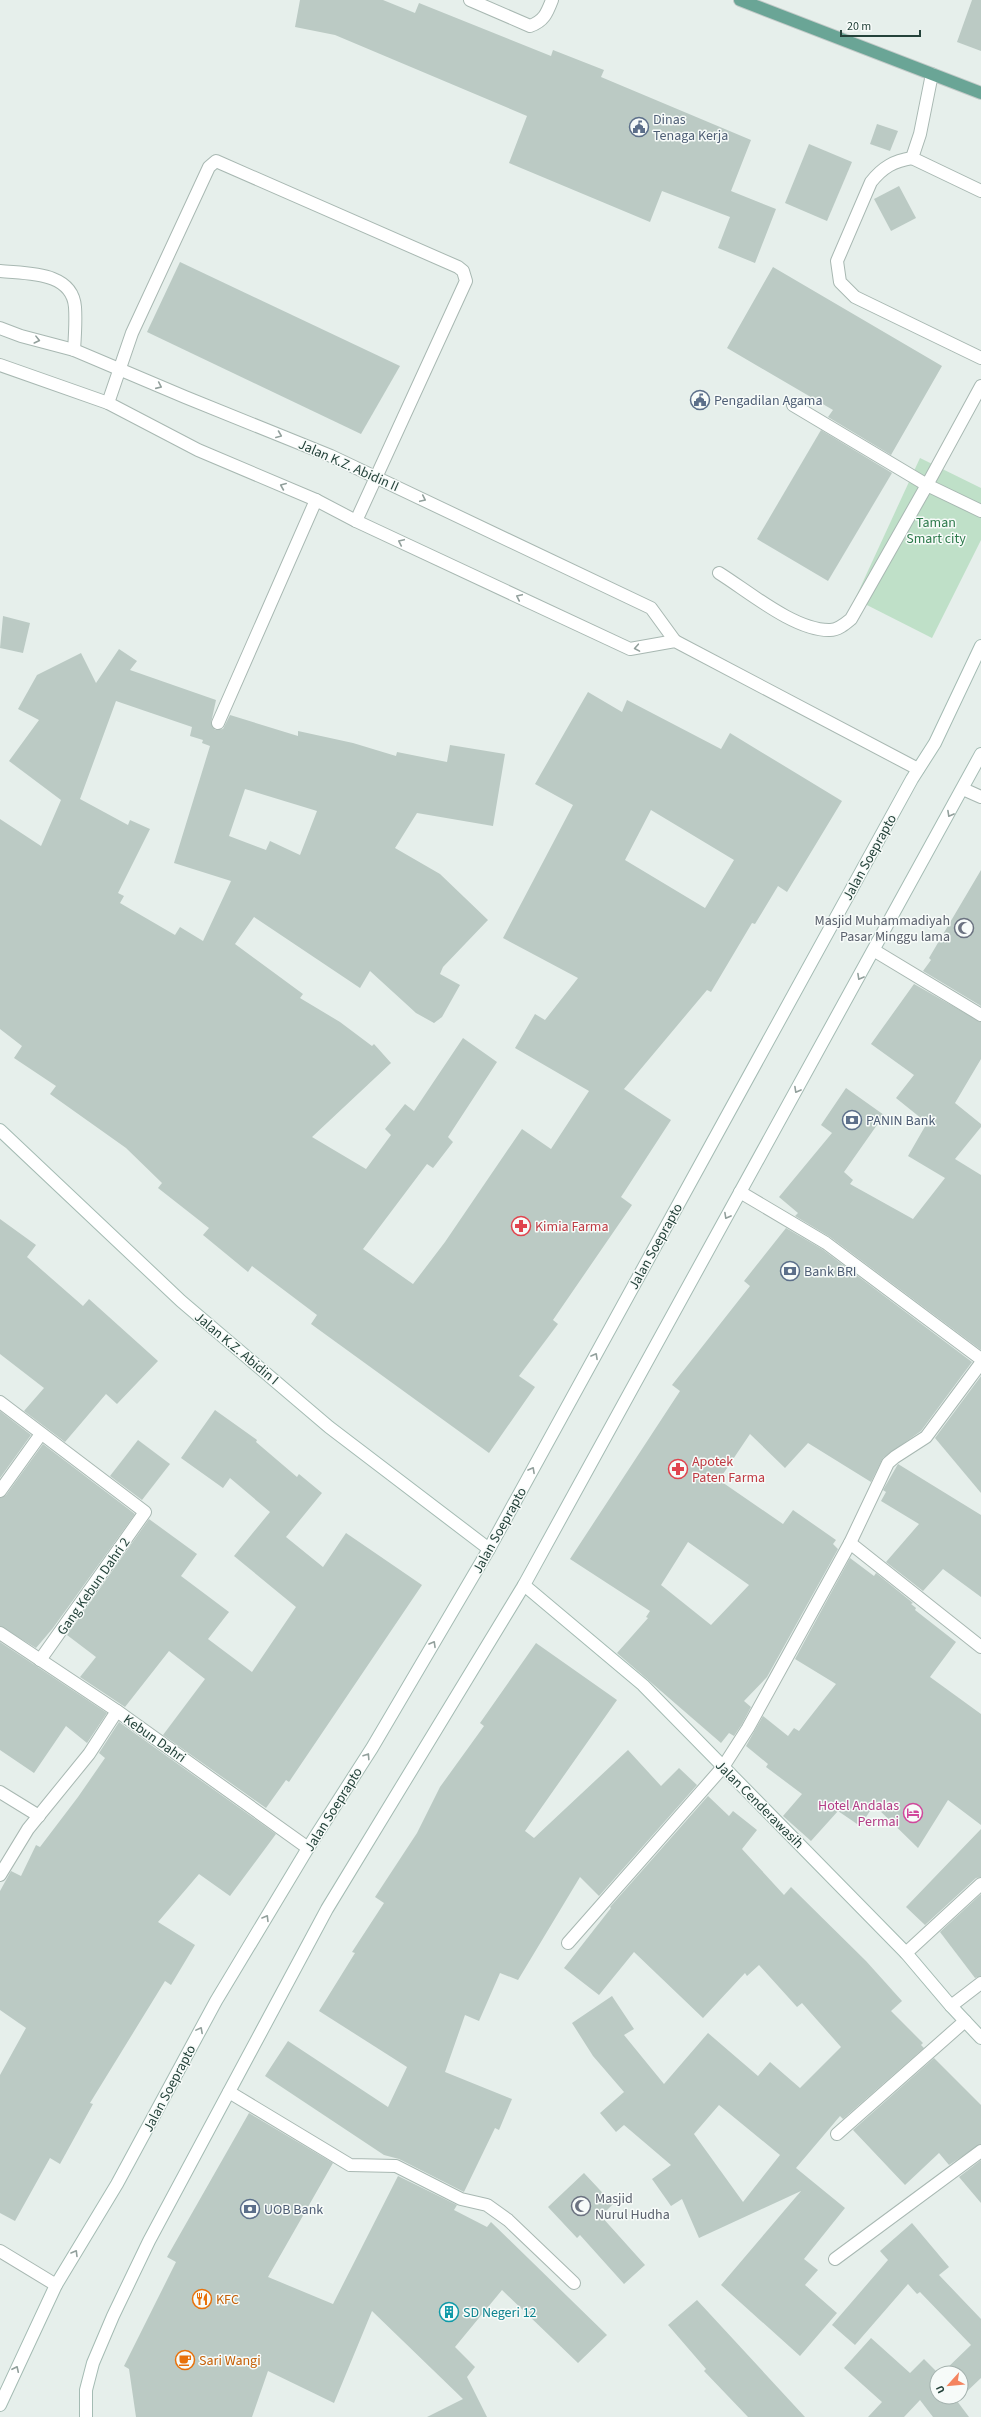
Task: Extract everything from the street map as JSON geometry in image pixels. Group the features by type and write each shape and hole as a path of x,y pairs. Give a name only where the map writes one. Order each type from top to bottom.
{"main road":[{"path":"740,0 764,4 981,93"}],"street":[{"path":"470,0 530,26 540,22 546,16 552,0"},
{"path":"912,158 920,134 932,74"},
{"path":"981,191 912,158 896,160 878,173 871,182 837,261 840,282 854,297 981,358"},
{"path":"108,403 118,367 208,167 214,161 219,161 372,231 458,267 465,274 466,281 375,476 356,521"},
{"path":"0,271 52,277 68,287 75,305 74,350"},
{"name":"Jalan K.Z. Abidin II","path":"0,328 21,336 74,350 118,367 185,397 331,456 375,476 651,608 675,641"},
{"path":"0,365 108,403 198,450 316,500 356,521 630,649 675,641 918,769"},
{"path":"719,573 797,622 814,629 831,630 841,627 851,619 981,386"},
{"path":"793,405 927,485 981,511"},
{"path":"218,723 316,500"},
{"name":"Jalan Soeprapto","path":"0,2405 56,2285 117,2184 216,2001 308,1848 372,1748 489,1549 918,769 935,743 981,646"},
{"path":"86,2417 86,2390 93,2363 112,2316 149,2240 327,1910 524,1585 740,1192 875,951 981,754"},
{"path":"963,789 981,797"},
{"path":"875,951 981,1015"},
{"name":"Jalan K.Z. Abidin I","path":"0,1130 180,1301 330,1427 489,1549"},
{"path":"740,1192 826,1243 981,1359"},
{"path":"568,1943 723,1767 751,1722 850,1543 888,1463 895,1456 926,1437 981,1363"},
{"path":"0,1402 41,1434 0,1492"},
{"name":"Gang Kebun Dahri 2","path":"40,1660 145,1512 41,1434"},
{"path":"850,1543 981,1646"},
{"name":"Jalan Cenderawasih","path":"524,1585 643,1686 906,1953 951,2006 981,2038"},
{"name":"Kebun Dahri","path":"0,1633 117,1711 308,1848"},
{"path":"0,1875 39,1816 89,1754 117,1711"},
{"path":"0,1792 39,1816"},
{"path":"906,1953 981,1884"},
{"path":"951,2006 981,1983"},
{"path":"837,2134 965,2021"},
{"path":"229,2092 350,2165 396,2166 461,2199 487,2205 508,2220 574,2283"},
{"path":"835,2259 981,2151"},
{"path":"0,2251 56,2285"}],"green space":[{"name":"Taman Smart city","path":"920,458 981,488 981,540 932,638 855,599"}],"building":[{"path":"300,0 383,0 415,13 419,3 551,56 553,50 604,70 601,77 751,140 731,191 776,209 755,263 718,248 730,217 662,191 650,222 509,163 527,116 335,35 295,27"},
{"path":"972,0 981,0 981,51 957,42"},
{"path":"877,124 898,131 890,151 870,144"},
{"path":"809,144 852,162 827,221 785,203"},
{"path":"899,186 916,218 891,231 874,199"},
{"path":"180,262 400,366 361,434 147,332"},
{"path":"773,267 942,366 891,455 828,417 833,410 727,348"},
{"path":"821,430 892,473 828,581 757,539"},
{"path":"3,616 30,623 23,653 0,648"},
{"path":"119,649 137,661 130,670 216,700 211,723 215,730 223,729 230,715 298,736 298,731 353,743 396,756 397,752 447,762 450,745 505,754 493,826 417,813 395,848 440,874 488,920 443,967 440,974 460,985 442,1017 434,1023 416,1013 370,971 360,988 254,917 235,944 303,994 300,998 340,1022 372,1046 374,1044 391,1063 312,1137 366,1169 391,1135 385,1129 405,1104 414,1111 463,1038 497,1062 448,1137 453,1142 433,1168 427,1164 363,1249 413,1284 445,1242 522,1129 551,1149 589,1091 515,1048 535,1014 545,1020 578,978 503,938 573,805 535,784 588,692 622,712 627,700 721,749 730,733 842,801 787,892 778,886 755,924 752,923 711,992 707,990 624,1089 671,1120 621,1197 632,1205 553,1320 558,1324 519,1376 535,1387 489,1453 311,1324 317,1315 252,1266 248,1272 203,1235 209,1228 158,1188 162,1183 126,1148 50,1094 56,1086 14,1058 22,1046 0,1029 0,819 41,846 61,800 9,761 39,720 18,709 37,675 81,653 96,683","holes":["116,701 192,727 190,736 203,740 202,743 210,746 174,863 231,881 203,941 180,927 175,935 120,903 124,896 118,893 150,829 130,820 128,825 80,799","245,789 317,811 300,855 270,841 266,850 229,836","651,810 734,860 705,908 625,860"]},
{"name":"Masjid Muhammadiyah Pasar Minggu lama","path":"981,870 981,1006 923,971 931,960 929,958"},
{"path":"914,984 981,1022 981,1059 955,1103 981,1124 981,1127 955,1159 981,1175 981,1350 830,1237 795,1216 798,1213 779,1197 832,1133 821,1125 846,1088 884,1115 844,1172 853,1180 850,1184 913,1219 945,1178 908,1156 927,1123 896,1098 914,1075 871,1044"},
{"path":"0,1219 36,1245 27,1257 83,1306 89,1299 158,1361 117,1404 106,1394 65,1442 24,1411 44,1388 0,1354"},
{"path":"786,1228 822,1249 972,1362 921,1431 883,1458 871,1482 808,1443 785,1468 750,1434 719,1480 783,1524 793,1510 836,1540 833,1544 838,1549 767,1677 744,1701 751,1707 742,1724 734,1736 729,1733 721,1743 617,1653 648,1618 646,1617 650,1611 570,1559 680,1391 672,1385 750,1286 744,1281","holes":["688,1542 749,1585 711,1625 661,1585"]},
{"path":"981,1376 981,1493 935,1438"},
{"path":"215,1410 257,1440 256,1442 297,1477 299,1474 322,1493 286,1537 323,1567 346,1533 422,1585 289,1782 286,1780 266,1808 163,1735 205,1679 169,1651 125,1707 80,1677 96,1657 67,1635 149,1519 197,1554 181,1576 229,1612 208,1639 252,1672 296,1607 234,1556 270,1512 230,1478 223,1488 181,1458"},
{"path":"0,1411 31,1435 0,1478"},
{"path":"138,1440 170,1464 142,1500 110,1476"},
{"path":"43,1444 135,1514 53,1628 36,1648 0,1626 0,1498 6,1495"},
{"path":"898,1464 981,1515 981,1597 943,1569 923,1591 886,1562 919,1524 881,1501 886,1492 883,1490"},
{"path":"850,1558 874,1576 876,1573 913,1603 911,1604 916,1608 915,1610 956,1642 930,1677 981,1714 981,1825 948,1800 918,1848 874,1805 860,1826 838,1811 811,1841 783,1816 802,1794 766,1767 768,1764 746,1746 763,1716 788,1736 794,1728 799,1731 836,1684 795,1659"},
{"path":"0,1642 107,1713 87,1743 66,1726 34,1773 0,1750"},
{"path":"536,1643 617,1700 525,1831 534,1838 628,1750 661,1786 679,1768 697,1785 599,1896 580,1877 518,1980 500,1973 479,2021 465,2015 445,2072 512,2099 499,2130 495,2128 464,2192 399,2159 384,2155 265,2076 288,2041 388,2107 407,2067 319,2011 355,1953 352,1952 384,1903 375,1897 417,1833 440,1787 484,1726 480,1723"},
{"path":"119,1722 276,1834 230,1896 199,1874 158,1922 195,1945 171,1985 165,1981 90,2103 93,2104 60,2164 50,2158 15,2221 0,2213 0,2075 26,2028 0,2010 0,1891 11,1871 21,1876 36,1845 40,1847 78,1797 105,1758 99,1753"},
{"path":"708,1796 729,1816 733,1811 757,1830 742,1849 784,1895 791,1887 866,1961 902,2001 891,2011 923,2043 921,2045 924,2048 843,2119 840,2116 796,2168 845,2208 804,2259 818,2270 805,2285 837,2313 800,2356 721,2285 801,2191 699,2238 682,2199 671,2206 652,2179 671,2165 624,2125 616,2132 600,2113 624,2092 593,2056 572,2023 612,1996 634,2029 624,2035 664,2084 708,2033 758,2076 770,2062 800,2088 841,2047 802,2003 797,2007 759,1965 747,1976 745,1973 703,2018 634,1952 599,1995 564,1968 611,1908 610,1907","holes":["719,2105 780,2155 743,2202 694,2134"]},
{"path":"981,1829 981,1877 976,1878 925,1925 906,1907"},
{"path":"981,1894 981,1976 975,1978 940,1932"},
{"path":"934,2058 981,2105 981,2144 949,2165 939,2153 905,2185 853,2130"},
{"path":"249,2113 333,2163 268,2277 333,2304 398,2176 457,2205 454,2210 487,2227 491,2222 607,2335 578,2363 502,2290 455,2347 475,2367 467,2377 487,2417 427,2417 463,2399 372,2311 334,2403 268,2371 252,2417 136,2417 129,2369 124,2366 176,2262 167,2257"},
{"path":"981,2160 981,2203 959,2177"},
{"path":"584,2173 613,2204 601,2216 645,2265 624,2284 580,2235 577,2238 548,2207"},
{"path":"912,2223 949,2267 939,2275 981,2319 981,2378 969,2389 969,2365 950,2365 971,2345 920,2292 917,2294 908,2284 855,2345 832,2325 888,2260 880,2251"},
{"path":"697,2300 805,2417 748,2417 704,2371 706,2369 668,2325"},
{"path":"871,2338 910,2373 924,2359 930,2365 929,2405 960,2405 969,2417 933,2417 920,2400 904,2417 868,2417 882,2402 844,2368"}],"place":[{"name":"Dinas Tenaga Kerja","path":"639,127"},
{"name":"Pengadilan Agama","path":"700,400"},
{"name":"Masjid Muhammadiyah Pasar Minggu lama","path":"964,928"},
{"name":"PANIN Bank","path":"852,1120"},
{"name":"Kimia Farma","path":"521,1226"},
{"name":"Bank BRI","path":"790,1271"},
{"name":"Apotek Paten Farma","path":"678,1469"},
{"name":"Hotel Andalas Permai","path":"913,1813"},
{"name":"Masjid Nurul Hudha","path":"581,2206"},
{"name":"UOB Bank","path":"250,2209"},
{"name":"KFC","path":"202,2299"},
{"name":"SD Negeri 12","path":"449,2312"},
{"name":"Sari Wangi","path":"185,2360"}]}
